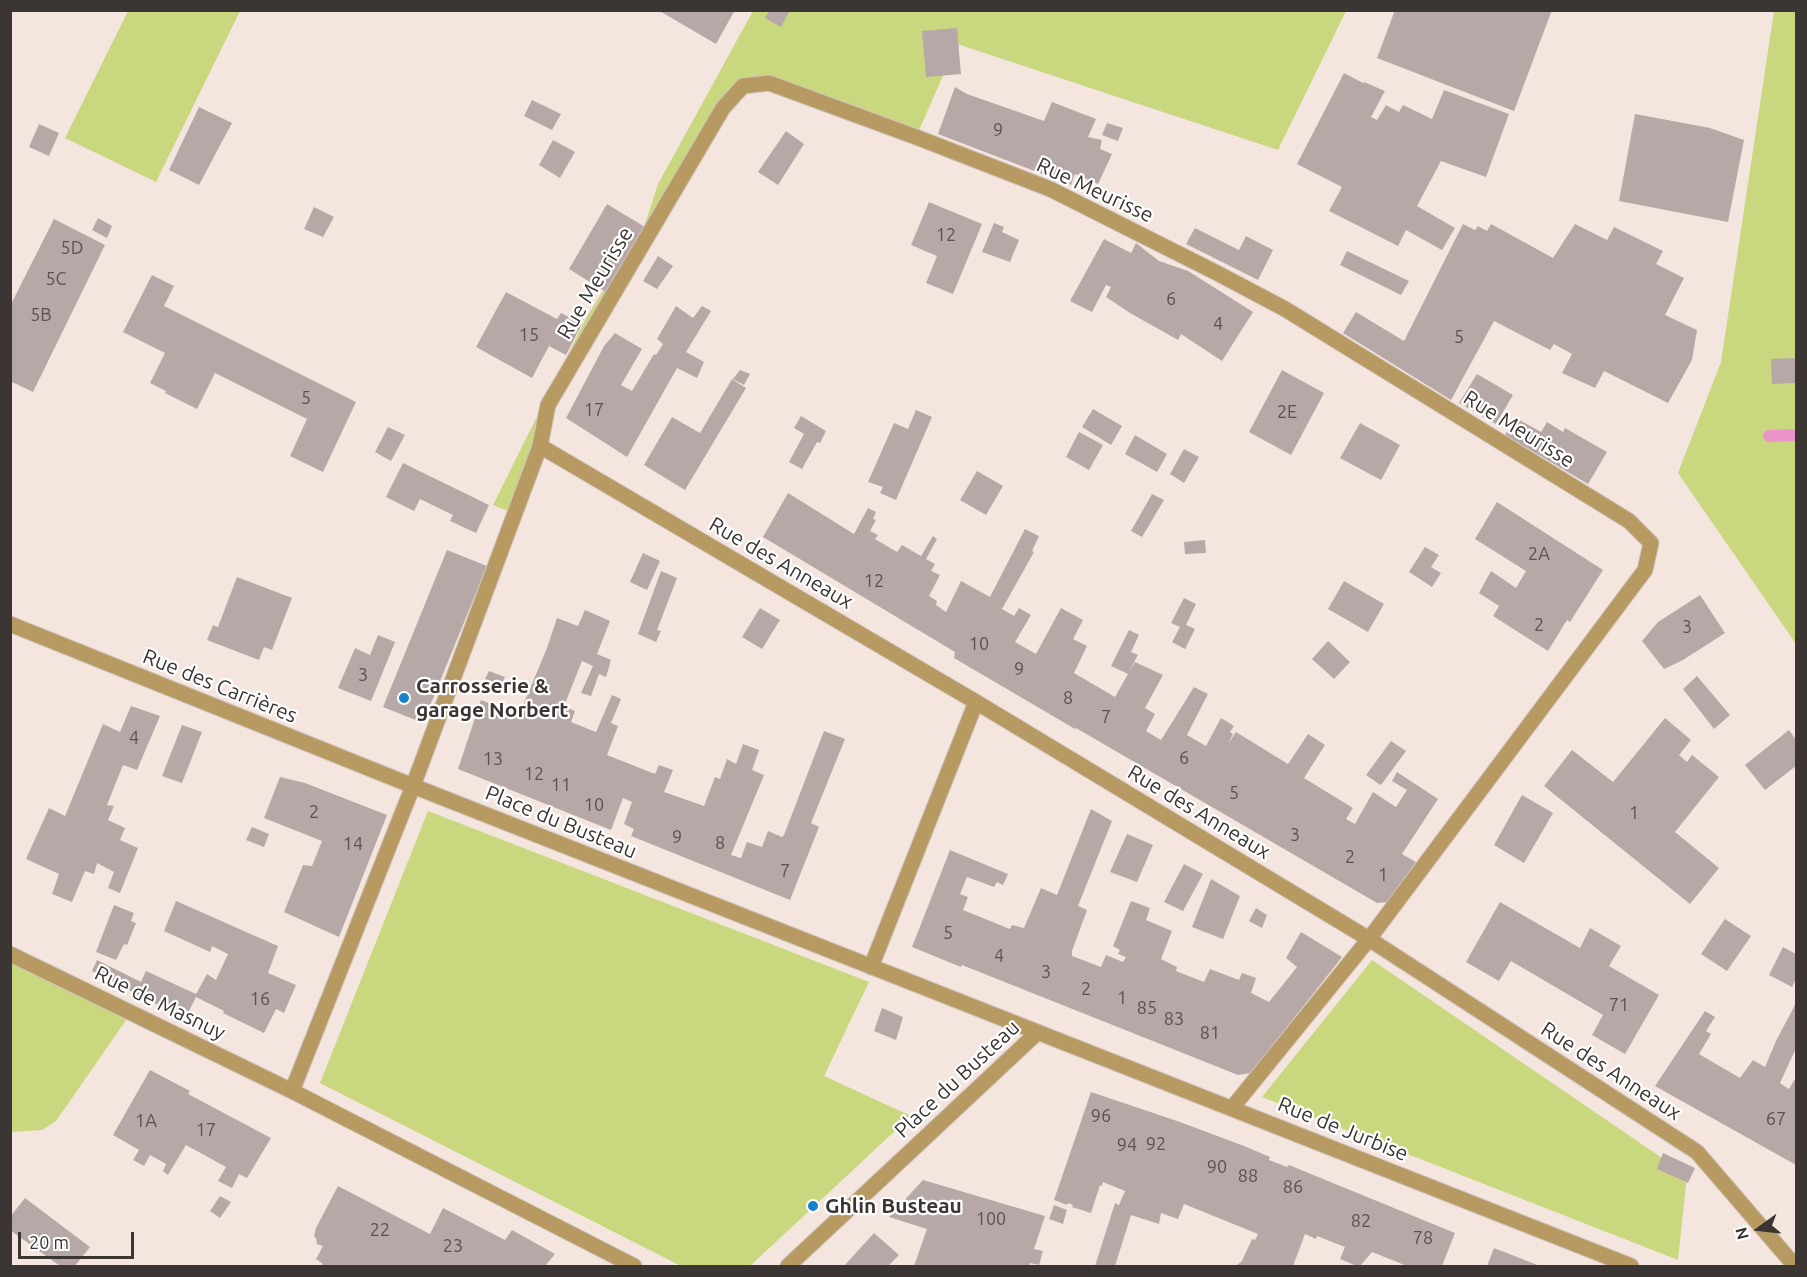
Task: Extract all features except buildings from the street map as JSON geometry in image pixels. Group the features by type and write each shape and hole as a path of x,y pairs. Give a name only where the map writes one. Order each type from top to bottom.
{"street":[{"name":"Rue Meurisse","path":"414,786 540,446 548,405 723,108 743,86 769,83 1050,189 1217,273 1285,309 1629,521 1651,543 1645,570 1369,939"},
{"name":"Rue des Anneaux","path":"540,446 976,702 1369,939 1696,1152 1795,1266"},
{"name":"Rue des Carrières","path":"10,624 414,786"},
{"path":"871,967 976,702"},
{"path":"414,786 292,1090 634,1266"},
{"name":"Place du Busteau","path":"414,786 1038,1032 788,1266"},
{"path":"1232,1108 1369,939"},
{"name":"Rue de Masnuy","path":"10,954 292,1090"},
{"name":"Rue de Jurbise","path":"1038,1032 1631,1266"}],"green space":[{"path":"128,11 240,11 156,182 65,138"},
{"path":"753,11 1346,11 1278,150 957,44 916,137 769,83 743,86 548,405 515,514 493,505 586,318 644,227 658,184"},
{"path":"1774,11 1796,11 1796,644 1678,473 1721,362"},
{"path":"428,811 869,982 824,1076 911,1116 750,1266 681,1266 320,1083"},
{"path":"11,952 131,1013 56,1121 42,1130 11,1132"},
{"path":"1372,960 1687,1175 1678,1260 1262,1097"}],"waterway":[{"path":"1769,436 1796,435"}],"place":[{"name":"Carrosserie & garage Norbert","path":"404,698"},
{"name":"Ghlin Busteau","path":"813,1206"}]}
